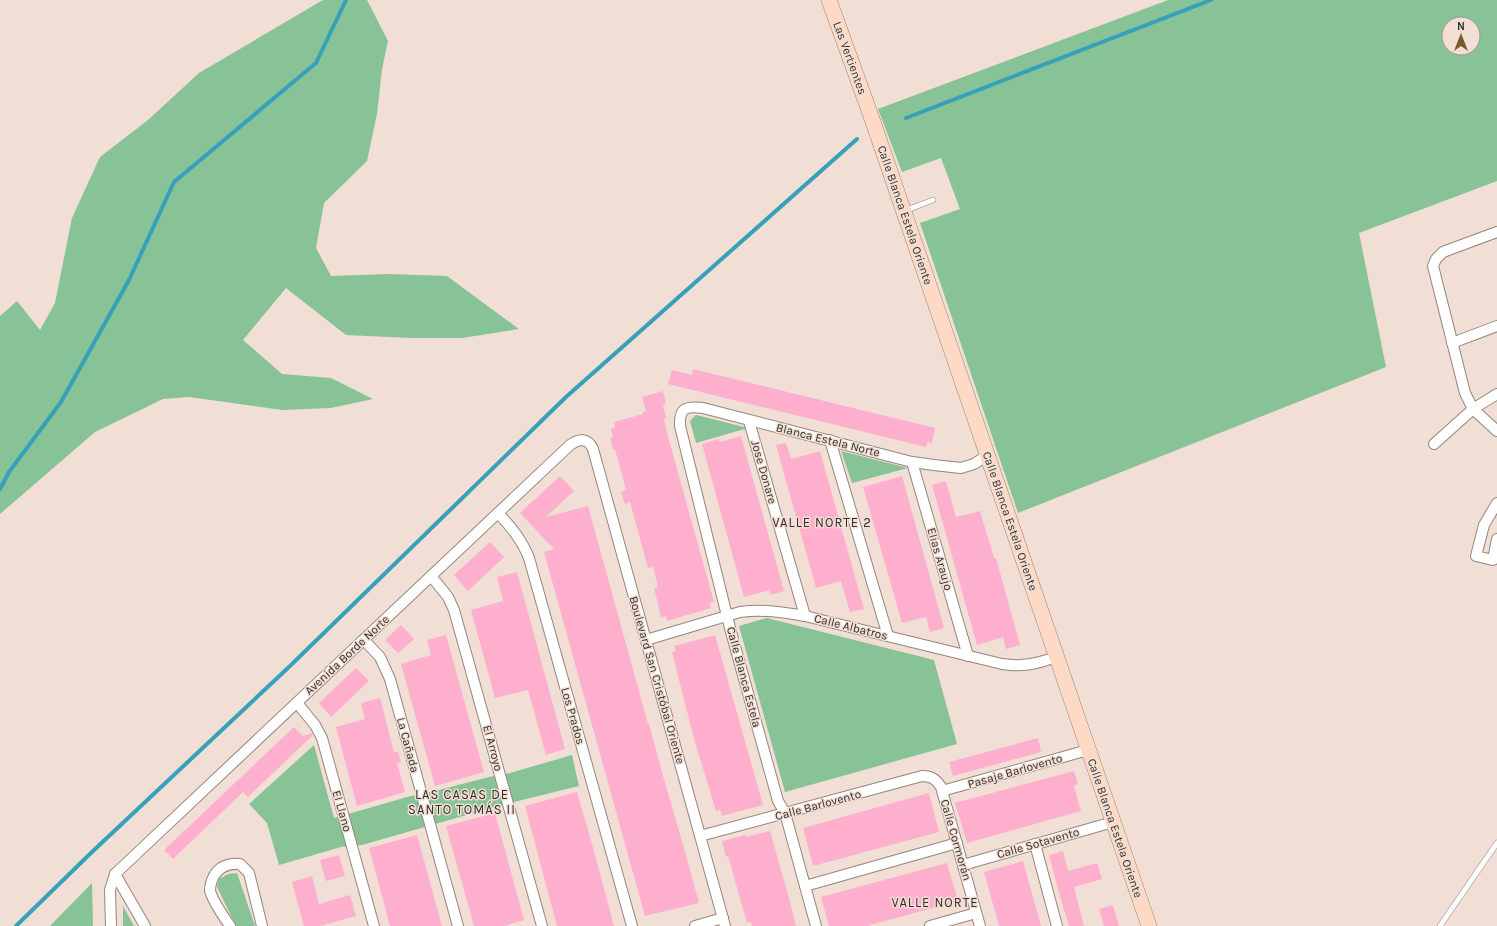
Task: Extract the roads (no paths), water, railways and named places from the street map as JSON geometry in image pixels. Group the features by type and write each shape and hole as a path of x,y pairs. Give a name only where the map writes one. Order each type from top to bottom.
{"street":[{"name":"Las Vertientes","path":"829,0 871,116"},
{"name":"Calle Blanca Estela Oriente","path":"871,116 1149,926"},
{"path":"1497,232 1444,252 1439,255 1434,262 1434,270 1465,393 1474,409 1497,431"},
{"path":"1452,343 1497,326"},
{"path":"1434,444 1474,409 1497,394"},
{"name":"Blanca Estela Norte","path":"680,426 680,417 684,409 689,407 703,408 912,462 951,468 961,468 974,464 988,455"},
{"name":"Jose Donare","path":"749,421 805,616"},
{"name":"Calle Blanca Estela","path":"680,426 731,632 778,801 785,813 816,926"},
{"name":"Avenida Borde Norte","path":"115,874 570,445 575,441 581,440"},
{"name":"Boulevard San Cristóbal Oriente","path":"581,440 586,441 593,449 724,922"},
{"path":"830,440 888,636"},
{"name":"Elias Araujo","path":"912,462 968,656"},
{"path":"1497,503 1484,525 1476,556 1492,560 1497,539"},
{"name":"Los Prados","path":"498,513 516,533 529,558 632,926"},
{"name":"El Arroyo","path":"431,576 448,597 454,610 542,926"},
{"name":"Calle Albatros","path":"646,640 754,610 776,611 805,616 1002,664 1024,666 1056,657"},
{"name":"La Cañada","path":"364,640 380,657 390,679 458,926"},
{"name":"El Llano","path":"297,703 315,725 322,738 374,926"},
{"name":"Pasaje Barlovento","path":"942,791 1088,750"},
{"name":"Calle Barlovento","path":"700,836 922,776 935,779"},
{"name":"Calle Cormorán","path":"935,779 941,786 980,926"},
{"name":"Calle Sotavento","path":"963,865 1113,822"},
{"path":"804,886 957,843"},
{"path":"1034,844 1057,926"},
{"path":"230,926 213,898 210,889 214,876 218,871 231,864 240,864 248,873 262,926"},
{"path":"111,926 110,890 115,874"},
{"path":"115,874 145,926"},
{"path":"930,926 976,913"},
{"path":"695,926 724,922"}],"lane":[{"path":"904,211 933,200"},
{"path":"1440,926 1497,843"}],"waterway":[{"path":"0,489 9,472 61,402 129,280 174,182 316,63 346,0"},
{"path":"906,118 1211,0"},
{"path":"16,926 93,851 290,666 566,397 857,139"}],"district":[{"name":"VALLE NORTE 2","path":"822,522"},
{"name":"LAS CASAS DE SANTO TOMÁS II","path":"462,802"},
{"name":"VALLE NORTE","path":"935,902"}]}
